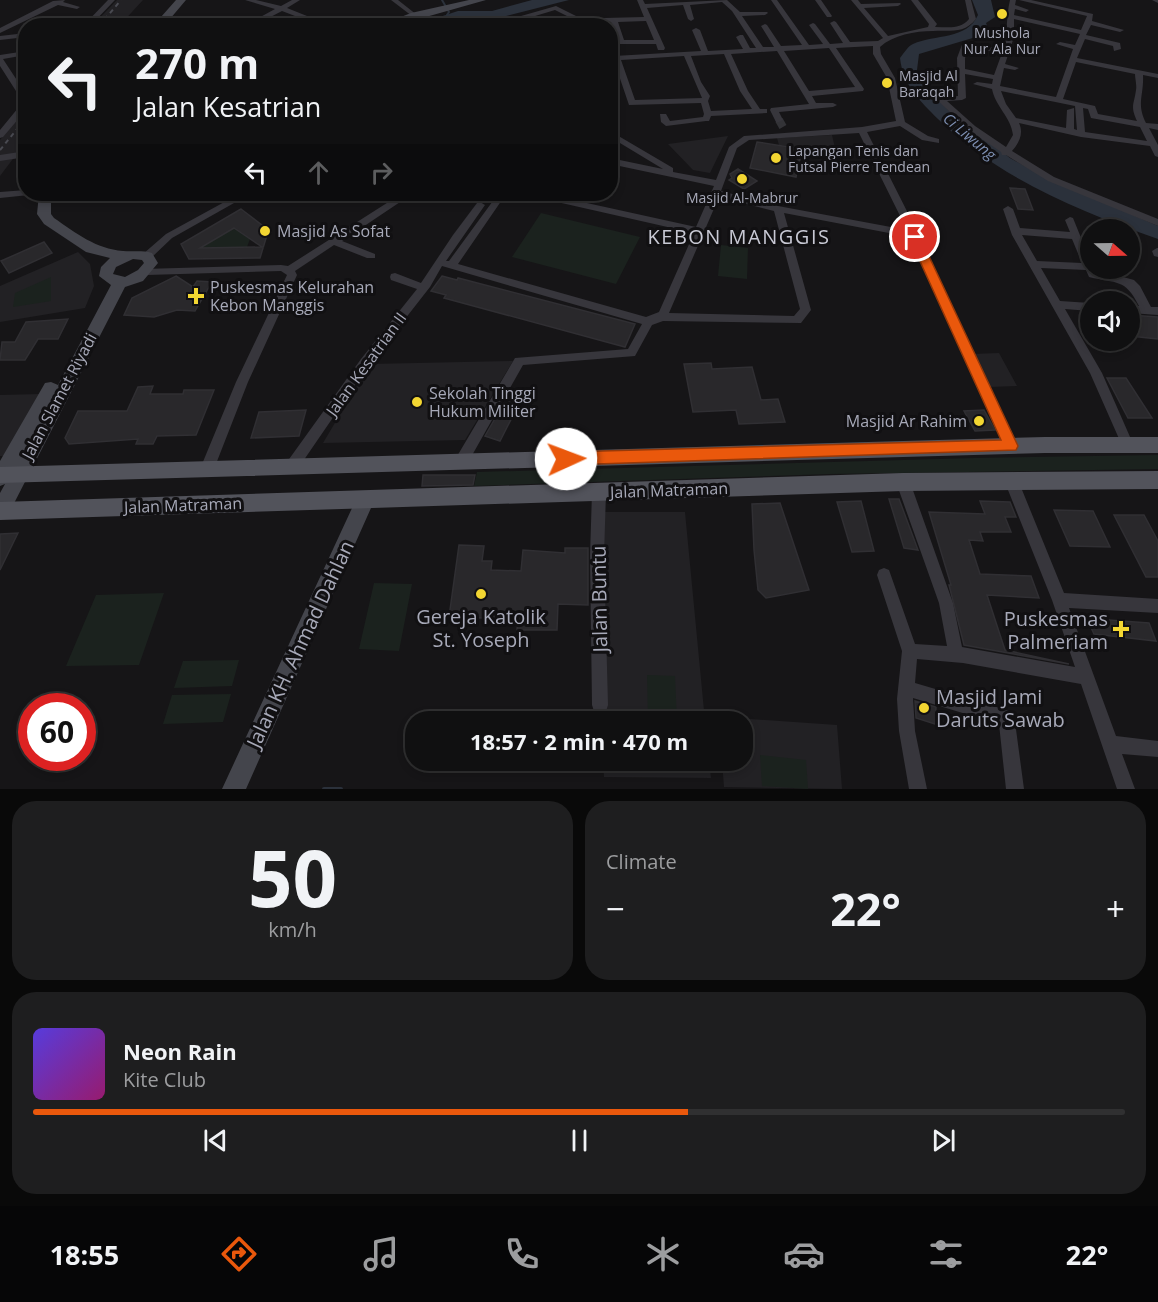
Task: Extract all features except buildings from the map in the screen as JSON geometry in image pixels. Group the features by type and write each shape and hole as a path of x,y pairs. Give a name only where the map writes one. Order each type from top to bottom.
{"main road":[{"name":"Jalan Matraman","path":"5,475 1011,446 1158,445"},
{"name":"Jalan Matraman","path":"0,511 903,482 1158,480"}],"street":[{"path":"45,0 60,1 77,7"},
{"path":"94,18 112,0"},
{"path":"165,18 181,0"},
{"path":"248,0 307,18"},
{"path":"262,18 297,0"},
{"path":"394,0 414,15"},
{"path":"406,18 481,0"},
{"path":"664,54 641,3 686,4 697,3 696,1 724,0 738,14 760,50"},
{"path":"774,0 806,46"},
{"path":"818,0 848,45"},
{"path":"914,0 931,19 933,24 930,29"},
{"path":"618,58 879,43 930,29 951,31 971,23 973,15 968,0"},
{"path":"1022,0 1053,4 1088,12 1091,15 1077,48 1061,97"},
{"path":"26,18 60,1"},
{"path":"856,3 887,39"},
{"path":"856,3 898,4"},
{"path":"1005,153 1016,140 1018,129 999,100 996,88 1004,51 1010,38 1012,3 1026,10"},
{"path":"686,4 691,19"},
{"path":"525,18 556,8 575,18"},
{"path":"738,14 765,13"},
{"path":"1011,16 1118,45 1117,49"},
{"path":"618,20 648,19"},
{"path":"0,31 18,22"},
{"path":"1088,22 1120,30"},
{"path":"807,94 860,89 813,25"},
{"path":"765,26 814,106"},
{"path":"696,30 705,52"},
{"path":"618,33 621,42 658,42"},
{"path":"0,38 18,36"},
{"path":"740,37 747,50"},
{"path":"879,43 875,51 891,78 901,123 922,137 936,141"},
{"path":"1004,51 966,44 961,58 962,98 940,99 972,128 1005,153 1051,178 1158,223"},
{"path":"1060,44 1077,48"},
{"path":"728,51 744,91 757,111"},
{"path":"663,116 665,122 669,124 706,119 708,114 706,96 697,82 686,53"},
{"path":"18,55 0,58 18,89"},
{"path":"1073,59 1158,74"},
{"path":"618,61 632,102 705,100"},
{"path":"1001,65 1016,68"},
{"path":"961,71 998,78"},
{"path":"1139,72 1140,90 1136,102 1139,119 1158,154"},
{"path":"977,84 996,88 1030,90 1061,97"},
{"path":"1044,89 1092,108 1096,117 1158,127"},
{"path":"1079,104 1081,134"},
{"path":"708,114 833,105"},
{"path":"774,110 783,127"},
{"path":"1070,132 1071,110"},
{"path":"0,135 18,113"},
{"path":"1014,120 1081,134 1152,144"},
{"path":"461,462 517,362 631,353 648,322 663,316 718,189 733,147 739,142 783,127 862,130 901,123"},
{"path":"862,130 914,236 1011,446"},
{"path":"618,142 679,175"},
{"path":"0,158 18,155"},
{"path":"618,163 679,175 778,209 914,236"},
{"path":"0,195 18,194"},
{"path":"48,201 44,214 49,221 91,249 112,278"},
{"path":"147,256 169,236 232,201"},
{"path":"289,270 396,201"},
{"path":"452,265 497,201"},
{"path":"566,201 700,231"},
{"name":"Jalan Kesatrian II","path":"292,466 365,362 423,287 480,204"},
{"path":"440,262 646,321 663,316 798,320 806,310 778,209"},
{"path":"1008,209 1015,231 1096,373 1101,390 1128,446"},
{"path":"1070,220 1080,246"},
{"path":"1015,231 1076,236"},
{"path":"333,241 371,256"},
{"path":"91,249 125,256"},
{"path":"112,278 110,265 133,254 147,256"},
{"path":"112,278 135,279 147,271 151,263 147,256"},
{"path":"1033,264 1080,267"},
{"path":"147,271 281,268 289,270 292,275 242,382 207,469"},
{"path":"395,277 423,287"},
{"name":"Jalan Slamet Riyadi","path":"0,511 5,475 112,278"},
{"path":"1111,279 1130,283 1152,310"},
{"path":"1057,305 1080,306"},
{"path":"1011,480 1059,600 1125,789"},
{"path":"903,482 946,603 956,654"},
{"name":"Jalan Buntu","path":"599,492 597,555 600,705"},
{"name":"Jalan KH. Ahmad Dahlan","path":"234,789 366,499"},
{"path":"884,575 911,651 906,688 907,731 918,789"},
{"path":"1059,600 1158,606"},
{"path":"911,651 956,654 1087,677"},
{"path":"906,688 1004,717 1007,722 1016,789"},
{"path":"1110,744 1158,749"}],"shaded area":[{"path":"117,0 143,0 126,18 100,18"},
{"path":"18,117 18,152 0,176 0,140"},
{"path":"832,135 837,157 795,157 795,147 779,145 777,138"},
{"path":"728,136 710,173 693,170 668,144"},
{"path":"541,213 640,237 616,284 512,257"},
{"path":"234,228 250,239 247,247 200,248"},
{"path":"721,245 748,248 747,279 718,276"},
{"path":"78,252 90,264 94,286 85,308 0,322 0,286"},
{"path":"51,277 51,301 13,307 15,293"},
{"path":"999,353 1017,386 989,387 972,354"},
{"name":"Sekolah Tinggi Hukum Militer","path":"513,361 465,440 323,443 370,364"},
{"path":"41,394 6,456 0,456 0,395"},
{"path":"1158,455 1158,469 830,474 474,486 477,472"},
{"path":"600,512 685,512 704,711 602,711 597,556"},
{"path":"374,583 412,584 399,651 359,649"},
{"path":"164,593 139,665 66,666 96,595"},
{"path":"239,660 232,686 174,688 183,661"},
{"path":"647,675 675,676 677,711 648,711"},
{"path":"231,694 223,722 163,724 172,695"},
{"path":"753,719 837,725 842,789 724,787 723,771 753,771"},
{"path":"760,755 806,760 808,789 762,786"},
{"path":"604,771 710,771 711,778 604,777"}],"water":[{"path":"532,0 569,0 499,18 436,18 458,11 492,11"},
{"name":"Ci Liwung","path":"972,0 991,0 995,17 986,23 988,28 976,37 919,54 917,70 925,86 948,110 1010,158 1041,175 1158,226 1158,239 1140,232 1140,219 1104,219 1013,176 961,140 913,92 900,58 908,48 922,41 958,33 973,23 978,15"}],"waterway":[{"path":"442,0 449,12 447,15"},
{"path":"324,789 341,789"}],"tunnel":[{"path":"779,120 783,127"}],"railway":[{"path":"106,18 121,0"},
{"path":"0,150 18,128"}],"place":[{"name":"Mushola Nur Ala Nur","path":"1002,14"},
{"name":"Masjid Al Baraqah","path":"887,83"},
{"name":"Lapangan Tenis dan Futsal Pierre Tendean","path":"776,158"},
{"name":"Masjid Al-Mabrur","path":"742,179"},
{"name":"Masjid As Sofat","path":"265,231"},
{"name":"Puskesmas Kelurahan Kebon Manggis","path":"196,296"},
{"name":"Sekolah Tinggi Hukum Militer","path":"417,402"},
{"name":"Masjid Ar Rahim","path":"979,421"},
{"name":"Gereja Katolik St. Yoseph","path":"481,594"},
{"name":"Puskesmas Palmeriam","path":"1121,629"},
{"name":"Masjid Jami Daruts Sawab","path":"924,708"}],"district":[{"name":"KEBON MANGGIS","path":"739,236"}],"route":[{"path":"566,459 1011,446 915,237"}]}
